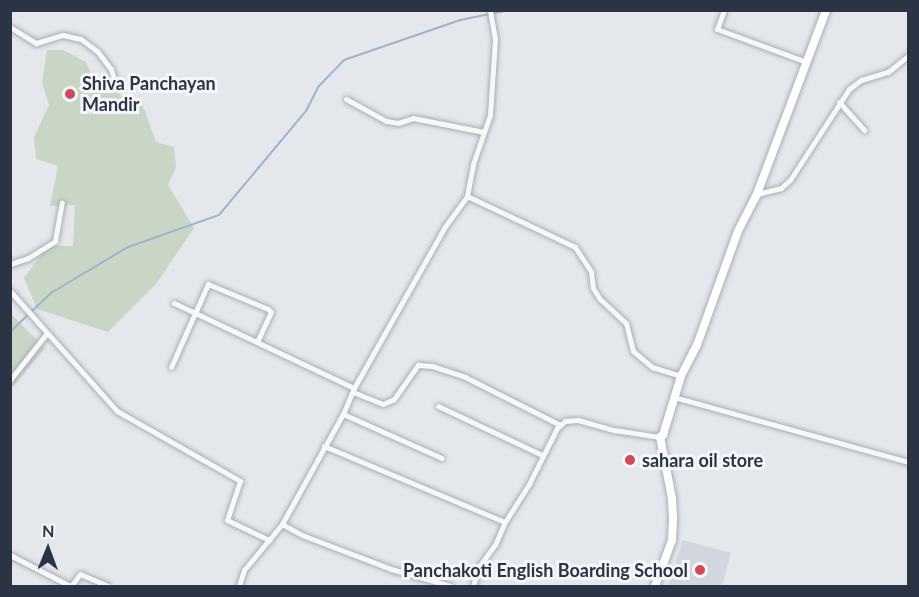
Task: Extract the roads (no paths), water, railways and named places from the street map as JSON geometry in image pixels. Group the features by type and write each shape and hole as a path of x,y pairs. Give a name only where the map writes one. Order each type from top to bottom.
{"street":[{"path":"238,586 244,570 282,524 343,414 353,390 444,228 467,196 473,164 490,115 495,39 490,10"},
{"path":"724,10 717,29 806,62"},
{"path":"660,437 663,435 681,376 697,345 738,231 757,194 826,10"},
{"path":"10,27 36,43 63,35 81,39 98,52 111,69 115,83"},
{"path":"757,194 781,188 790,180 839,102 853,86 888,72 909,56"},
{"path":"346,99 386,121 398,123 413,118 484,132"},
{"path":"839,102 864,130"},
{"path":"467,196 575,247 591,272 593,288 600,299 626,323 633,351 652,367 681,376"},
{"path":"10,264 28,258 55,241 62,203"},
{"path":"171,368 208,284 271,312 257,342"},
{"path":"10,291 40,327 83,370 117,411 240,481 227,520 269,540"},
{"path":"174,303 383,404 394,399 418,365 432,366 465,377 560,425"},
{"path":"10,380 46,333"},
{"path":"674,397 909,462"},
{"path":"438,406 542,455"},
{"path":"343,414 442,458"},
{"path":"473,586 478,568 495,545 505,522 529,484 542,455 560,425 565,421 578,420 624,432 660,437"},
{"path":"655,586 672,540 673,518 672,498 660,437"},
{"path":"324,446 505,522"},
{"path":"282,524 302,535 391,569 451,586"},
{"path":"10,558 12,556 70,586 81,574 108,586"}],"waterway":[{"path":"10,332 51,293 128,247 219,215 306,111 318,87 344,60 460,20 510,10"}],"place":[{"name":"Shiva Panchayan Mandir","path":"70,94"},
{"name":"sahara oil store","path":"630,460"},
{"name":"Panchakoti English Boarding School","path":"700,570"}]}
